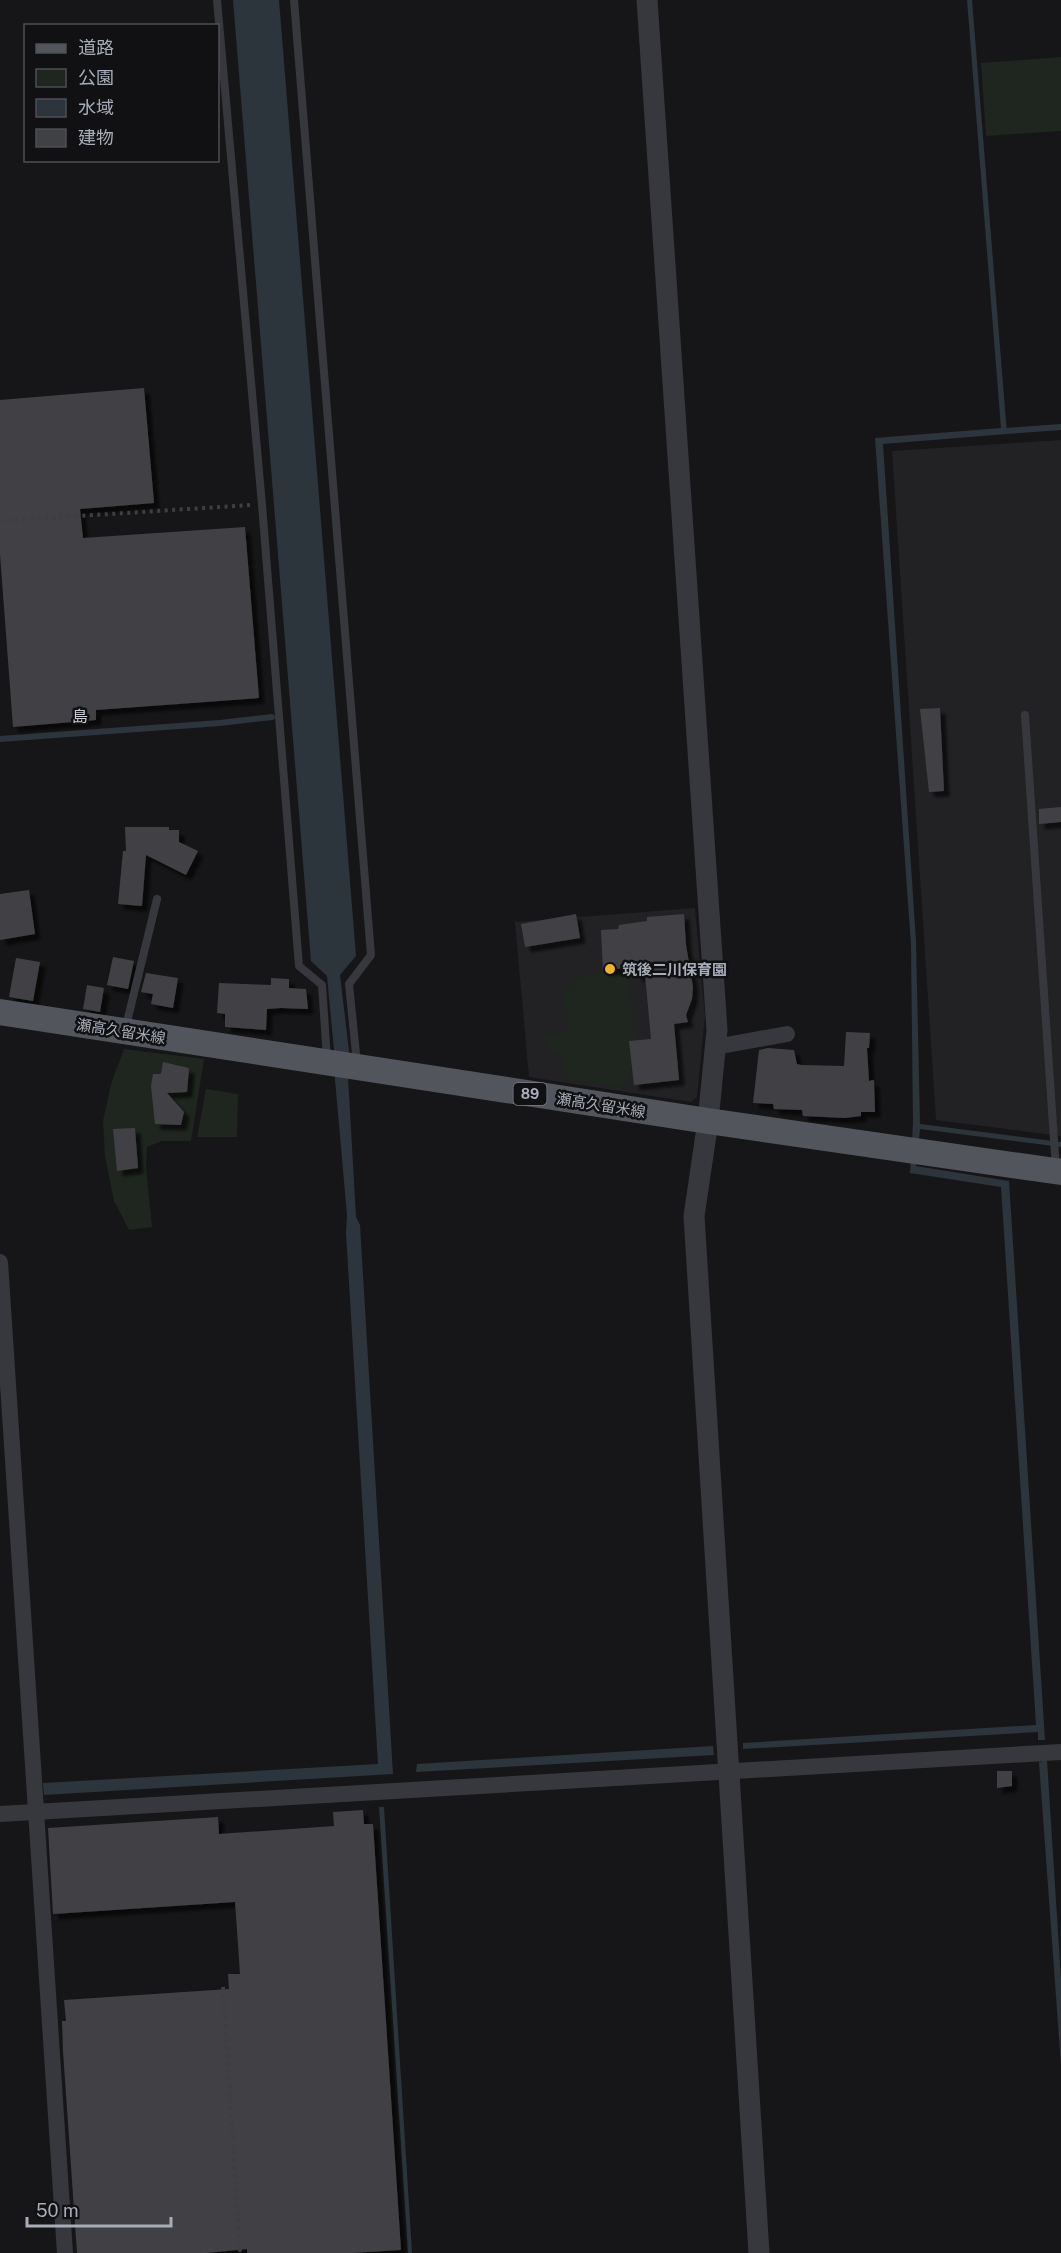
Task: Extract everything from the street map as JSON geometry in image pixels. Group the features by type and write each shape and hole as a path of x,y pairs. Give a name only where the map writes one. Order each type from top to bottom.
{"main road":[{"name":"瀬高久留米線","path":"0,1012 708,1121 1058,1166"}],"street":[{"path":"647,0 715,1006 715,1047 708,1121 694,1216 759,2253"},
{"path":"715,1047 787,1034"},
{"path":"0,1262 65,2253"},
{"path":"0,1814 1061,1752"}],"lane":[{"path":"217,0 262,505 299,966 322,985 327,1063"},
{"path":"294,0 371,955 349,984 357,1068"},
{"path":"1025,715 1058,1166"},
{"path":"125,1032 157,899"}],"path":[{"path":"0,521 262,505"},
{"path":"223,1987 240,2253"}],"shaded area":[{"path":"1061,440 1061,1136 936,1120 892,451"},
{"name":"筑後二川保育園","path":"695,908 705,1016 697,1097 691,1102 529,1077 515,922"}],"green space":[{"path":"1061,57 1061,131 986,136 981,63"},
{"path":"628,972 637,1056 622,1087 564,1078 562,1054 548,1052 545,1035 568,1032 563,991 585,974"},
{"path":"124,1049 204,1059 191,1141 162,1141 147,1147 146,1168 152,1227 129,1230 114,1201 105,1156 103,1121 111,1084"},
{"path":"206,1089 238,1094 237,1137 197,1137"}],"water":[{"path":"233,0 279,0 356,956 340,975 349,1051 348,1077 356,1217 360,1225 393,1774 44,1795 43,1783 378,1764 346,1233 347,1215 334,1050 327,976 311,961"},
{"path":"967,0 972,0 1007,434 883,444 916,941 920,1124 1061,1142 1061,1147 920,1129 916,1166 1009,1181 1045,1740 1038,1740 1038,1732 743,1749 743,1743 1036,1725 1001,1187 910,1173 913,1124 911,945 875,438 1001,428"},
{"path":"713,1746 714,1755 416,1772 417,1764"},
{"path":"1047,1760 1061,1979 1061,2065 1039,1762"},
{"path":"379,1807 384,1807 412,2253 408,2253"}],"building":[{"path":"144,388 154,503 80,509 83,538 245,527 259,698 96,710 96,720 13,727 0,554 0,400"},
{"path":"940,708 944,791 929,792 920,709"},
{"path":"1061,807 1061,822 1039,824 1039,809"},
{"path":"125,827 169,827 169,830 179,830 179,842 198,851 186,875 146,855 142,906 118,904 123,851 126,851"},
{"path":"29,890 35,934 0,940 0,894"},
{"path":"576,914 580,938 525,947 521,924"},
{"path":"684,914 686,945 693,987 692,999 686,1015 688,1022 674,1024 679,1080 634,1085 629,1041 651,1039 645,974 637,977 635,966 603,971 601,930 618,929 619,925 647,921 647,917"},
{"path":"113,957 134,961 128,989 107,985"},
{"path":"16,958 40,962 33,1001 9,997"},
{"path":"146,973 178,978 173,1008 151,1004 153,994 141,992"},
{"path":"271,978 289,979 289,988 306,989 308,1009 267,1009 266,1030 225,1027 225,1014 217,1013 219,983 271,985"},
{"path":"87,985 104,988 100,1012 83,1009"},
{"path":"846,1032 870,1033 869,1048 867,1048 869,1081 874,1080 875,1112 861,1112 861,1116 845,1118 803,1116 802,1110 774,1109 773,1104 753,1103 759,1050 768,1048 794,1050 797,1064 801,1065 844,1066"},
{"path":"163,1062 189,1068 187,1092 167,1093 184,1112 181,1125 155,1124 151,1086 153,1074 161,1074"},
{"path":"135,1128 138,1168 117,1171 113,1129"},
{"path":"997,1771 1012,1771 1012,1786 997,1788"},
{"path":"363,1810 364,1824 373,1824 401,2250 351,2253 247,2253 247,2249 207,2253 77,2253 63,2051 62,2021 66,2021 64,2000 229,1989 228,1974 240,1974 238,1944 235,1902 53,1914 48,1828 218,1817 219,1834 334,1826 333,1812"}],"waterway":[{"path":"1006,431 1061,427"},
{"path":"0,739 272,717"}],"place":[{"name":"筑後二川保育園","path":"610,969"}],"district":[{"name":"島","path":"80,716"}]}
